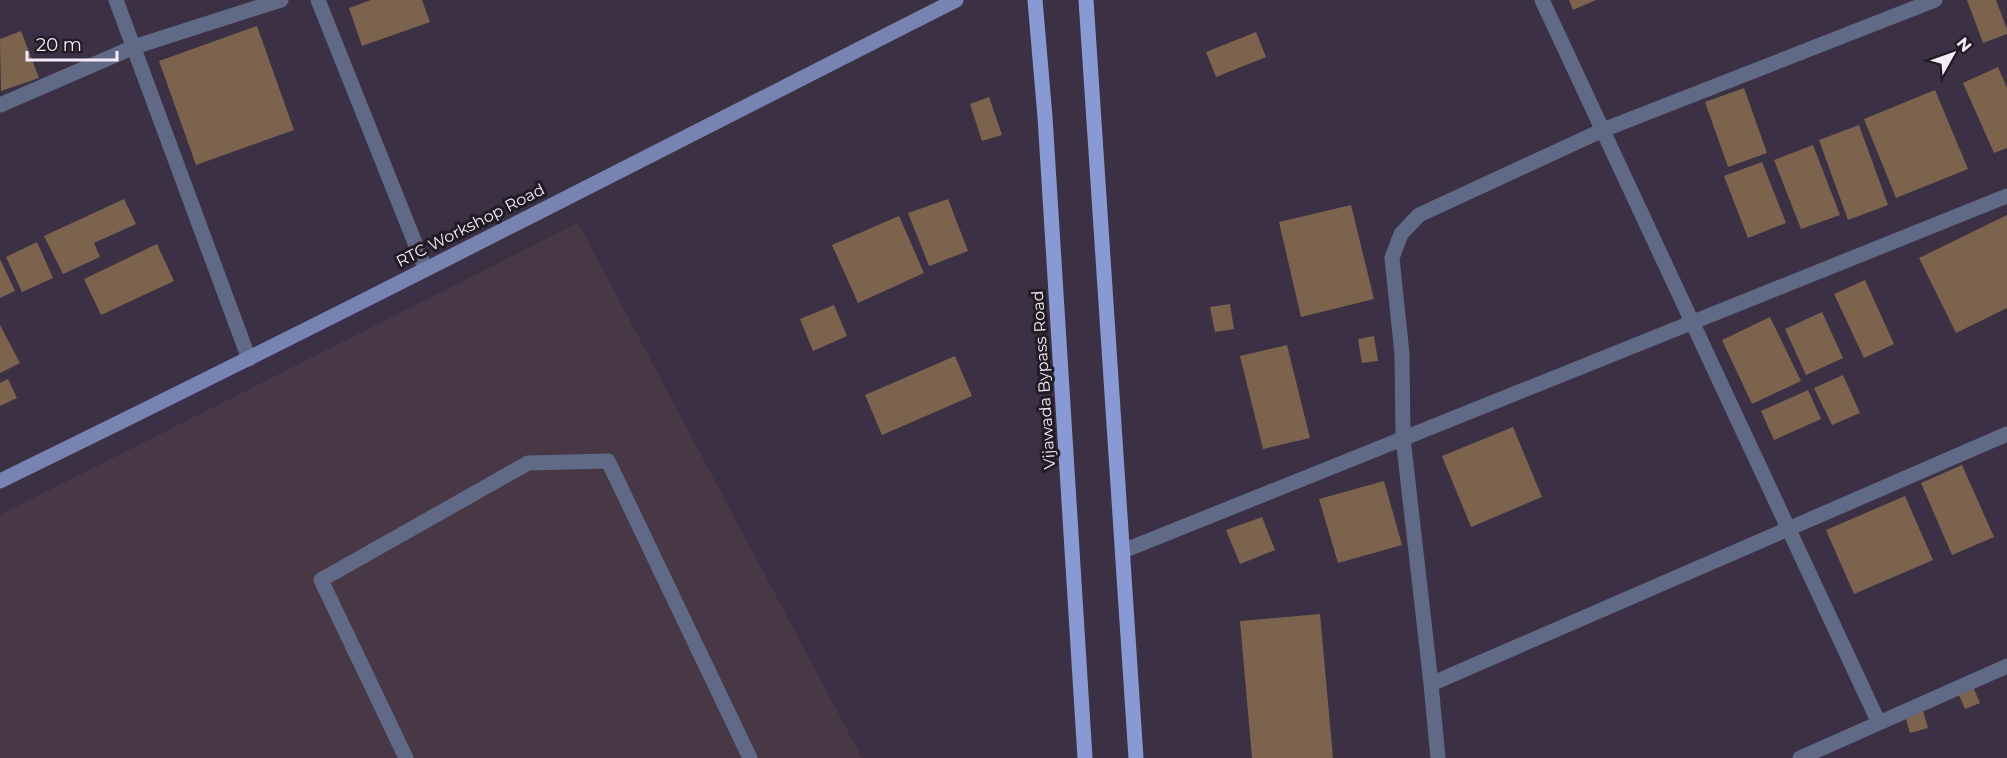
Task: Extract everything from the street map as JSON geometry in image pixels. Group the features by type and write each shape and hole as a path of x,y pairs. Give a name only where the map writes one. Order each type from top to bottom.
{"main road":[{"name":"Vijawada Bypass Road","path":"1035,0 1045,117 1085,758"},
{"path":"1086,0 1136,758"}],"street":[{"path":"116,0 249,359"},
{"path":"0,105 134,47 281,0"},
{"path":"318,0 424,268"},
{"name":"RTC Workshop Road","path":"0,481 249,359 424,268 956,0"},
{"path":"1542,0 1879,723"},
{"path":"1438,758 1403,438 1402,354 1392,258 1401,234 1419,215 1603,130 1935,0"},
{"path":"1123,551 2007,196"},
{"path":"1431,684 2007,434"},
{"path":"406,758 321,580 528,463 608,461 750,758"},
{"path":"1800,758 2007,666"}],"shaded area":[{"path":"578,223 862,758 0,758 0,515"}],"building":[{"path":"371,0 422,0 430,22 362,46 349,8"},
{"path":"1569,0 1596,0 1573,10"},
{"path":"1967,0 1996,0 2007,34 1983,43"},
{"path":"257,26 294,130 196,165 159,61"},
{"path":"21,31 39,78 1,91 0,39"},
{"path":"1256,32 1266,57 1216,77 1206,52"},
{"path":"1998,67 2007,88 2007,148 1994,153 1963,83"},
{"path":"1744,88 1767,153 1728,167 1705,102"},
{"path":"1935,90 1968,169 1896,198 1864,119"},
{"path":"989,97 1002,135 982,141 970,104"},
{"path":"1859,125 1888,205 1848,220 1819,140"},
{"path":"1813,145 1840,215 1801,229 1774,160"},
{"path":"1762,162 1786,223 1748,238 1724,176"},
{"path":"124,199 136,224 94,243 100,257 63,274 44,236"},
{"path":"948,199 968,251 929,266 908,213"},
{"path":"1351,205 1374,299 1301,317 1279,222"},
{"path":"2007,215 2007,308 1956,333 1919,258"},
{"path":"899,216 924,273 858,303 832,245"},
{"path":"37,242 53,278 22,292 6,257"},
{"path":"157,244 174,281 101,315 84,279"},
{"path":"0,259 15,291 0,298"},
{"path":"1865,280 1894,344 1864,358 1834,294"},
{"path":"1230,304 1234,329 1215,332 1210,307"},
{"path":"834,305 847,336 813,351 800,319"},
{"path":"1822,312 1843,358 1806,375 1785,329"},
{"path":"1770,317 1801,381 1752,404 1722,340"},
{"path":"0,325 20,363 0,373"},
{"path":"1374,336 1378,361 1362,363 1358,339"},
{"path":"1287,345 1310,438 1263,449 1240,356"},
{"path":"955,356 972,396 882,435 865,395"},
{"path":"1843,375 1860,413 1832,425 1814,388"},
{"path":"8,379 17,398 0,406 0,383"},
{"path":"1808,390 1821,419 1774,440 1761,411"},
{"path":"1513,427 1542,497 1471,527 1442,456"},
{"path":"1962,465 1994,537 1952,555 1921,483"},
{"path":"1384,481 1402,545 1338,563 1319,499"},
{"path":"1905,496 1933,560 1854,594 1826,530"},
{"path":"1262,517 1275,550 1240,564 1226,530"},
{"path":"1320,614 1333,758 1252,758 1240,621"},
{"path":"1973,687 1980,703 1965,709 1958,693"},
{"path":"1923,711 1928,728 1910,733 1905,716"}]}
